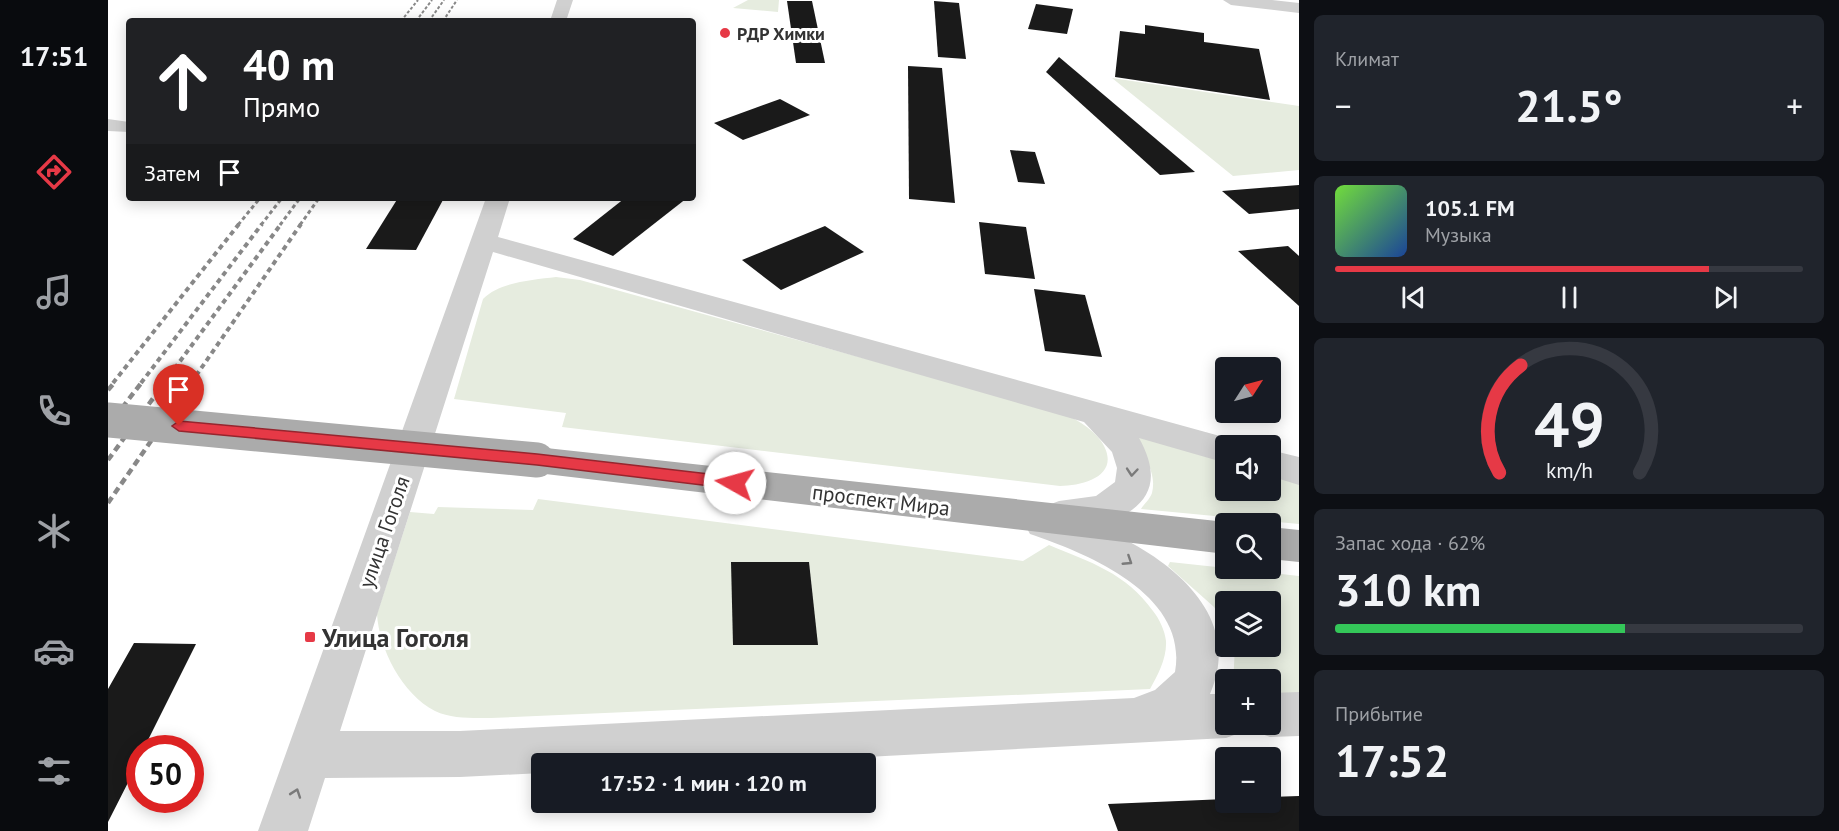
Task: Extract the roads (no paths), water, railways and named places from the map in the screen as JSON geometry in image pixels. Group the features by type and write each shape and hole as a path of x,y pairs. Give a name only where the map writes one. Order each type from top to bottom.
{"main road":[{"name":"проспект Мира","path":"108,420 537,460 1215,537"},
{"path":"1281,544 1299,546"}],"street":[{"path":"559,18 565,0"},
{"path":"1231,0 1299,8"},
{"name":"улица Гоголя","path":"283,831 497,201"},
{"path":"483,241 1215,447"},
{"path":"1016,515 1061,516 1091,513 1120,501 1129,489 1134,474 1130,450 1116,431 1089,412"},
{"path":"1281,466 1299,471"},
{"path":"1016,515 1086,538 1117,554 1158,582 1182,606 1190,622 1197,638 1199,657 1190,689 1165,709 1148,715 1116,720"},
{"path":"1281,715 1299,714"},
{"path":"309,755 472,753 1215,716"}],"railway":[{"path":"403,18 418,0"},
{"path":"418,18 432,0"},
{"path":"431,18 444,0"},
{"path":"445,18 457,0"},
{"path":"238,225 258,201"},
{"path":"261,225 280,201"},
{"path":"280,225 298,201"},
{"path":"300,225 317,201"},
{"path":"113,383 239,224"},
{"path":"141,383 262,224"},
{"path":"164,383 281,224"},
{"path":"191,383 301,224"},
{"path":"108,390 115,382"},
{"path":"108,426 142,382"},
{"path":"108,460 165,382"},
{"path":"108,503 192,382"}],"place":[{"name":"РДР Химки","path":"725,33"},
{"name":"Улица Гоголя","path":"310,637"}]}
